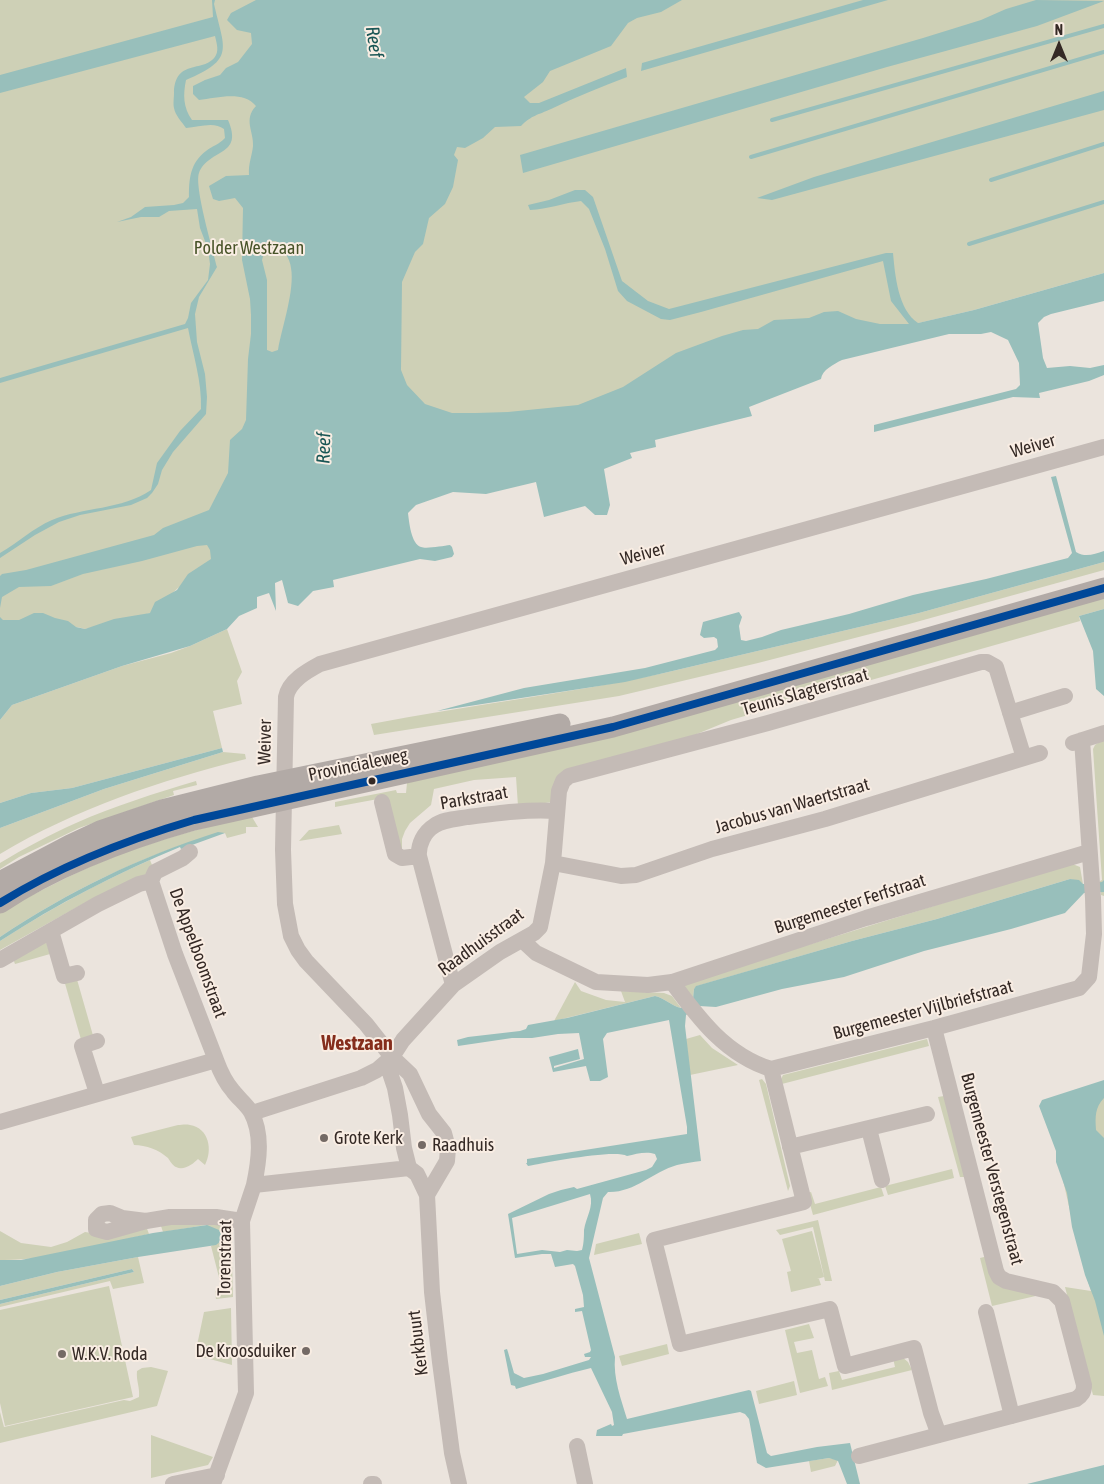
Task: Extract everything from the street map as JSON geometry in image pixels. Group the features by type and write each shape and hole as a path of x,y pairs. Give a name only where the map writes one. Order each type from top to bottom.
{"main road":[{"name":"Provincialeweg","path":"0,902 76,862 132,839 284,790 517,732 730,693 1104,588"},
{"name":"Provincialeweg","path":"0,882 70,845 132,820 192,801 284,790"}],"street":[{"name":"Weiver","path":"284,790 286,693 294,681 307,670 320,664 1104,447"},
{"name":"Teunis Slagterstraat","path":"558,811 561,786 565,778 569,776 794,716 981,662 987,662 996,667 1010,713 1032,756"},
{"path":"1010,713 1065,696"},
{"path":"1089,852 1077,742 1104,733"},
{"name":"Jacobus van Waertstraat","path":"553,863 621,876 636,875 712,850 803,826 1032,756"},
{"path":"284,790 283,850 285,904 291,936 306,961 366,1024 392,1057 410,1074 429,1114 444,1133 448,1148 447,1161 427,1195"},
{"path":"382,802 395,854 402,858 419,856 453,985"},
{"name":"Parkstraat","path":"419,856 424,835 440,822 518,810 558,811"},
{"name":"Raadhuisstraat","path":"252,1113 361,1078 378,1070 392,1057 403,1040 453,985 540,927 553,863 558,811"},
{"path":"151,881 155,872 183,858 190,852"},
{"name":"Burgemeester Vijlbriefstraat","path":"771,1069 781,1068 1072,991 1085,983 1090,977 1092,969 1094,934 1089,852"},
{"name":"Burgemeester Ferfstraat","path":"522,940 536,953 596,982 648,986 672,982 866,918 1089,852"},
{"name":"De Appelboomstraat","path":"0,960 98,904 139,884 151,881 175,954 216,1060 233,1091 252,1113"},
{"path":"51,931 64,976 77,973"},
{"path":"672,982 696,1015 723,1044 747,1059 771,1069 804,1202 654,1240 680,1344 830,1309 845,1366 914,1348 939,1435"},
{"name":"Burgemeester Verstegenstraat","path":"859,1456 1076,1399 1081,1396 1084,1390 1062,1300 1053,1292 1006,1281 999,1277 996,1270 934,1028"},
{"path":"96,1093 82,1046 97,1041"},
{"name":"Kerkbuurt","path":"392,1057 390,1073 397,1097 404,1148 410,1168 417,1174 427,1195 432,1292 451,1444 459,1484"},
{"path":"0,1122 216,1060"},
{"name":"Torenstraat","path":"215,1479 246,1394 242,1221 254,1184 258,1166 259,1147 257,1128 252,1113"},
{"path":"790,1147 927,1114"},
{"path":"868,1128 882,1180"},
{"path":"254,1184 410,1168"},
{"path":"146,1221 170,1218 216,1217 242,1221"},
{"path":"986,1312 1012,1416"},
{"path":"577,1446 585,1484"},
{"path":"173,1484 215,1479"}],"green space":[{"name":"Polder Westzaan","path":"0,0 1104,0 1104,273 974,310 624,392 178,588 151,613 85,629 77,627 0,642"},
{"path":"1104,562 1104,570 909,624 619,696 374,735 371,724 664,673 919,613"},
{"path":"1104,595 1104,609 1079,616 1080,621 765,710 731,720 692,736 564,772 554,802 518,806 516,777 474,780 434,789 431,805 410,823 405,831 402,839 402,854 378,799 335,807 335,802 396,790 397,793 406,793 407,783"},
{"path":"227,629 242,672 237,681 242,704 213,711 222,748 72,788 31,793 0,803 0,720 12,705 122,666 171,653"},
{"path":"1104,739 1104,896 1101,895 1100,881 1102,880 1093,749 1095,745"},
{"path":"223,752 245,754 246,759 182,776 119,798 58,823 0,854 0,828 104,789"},
{"path":"196,781 197,785 173,791 174,795 79,828 19,857 0,869 0,863 76,823 120,805"},
{"path":"252,817 258,827 246,827 246,833 227,838 225,833 218,833 132,864 53,904 0,937 0,912 79,872 124,853 160,841 215,825"},
{"path":"339,825 342,834 299,841 309,830"},
{"path":"150,860 152,865 149,873 90,900 0,950 0,941 36,918"},
{"path":"1069,864 1080,867 1083,884 1070,879 937,919 852,941 697,986 694,989 693,999 684,987 685,983"},
{"path":"45,938 50,954 15,964 12,956"},
{"path":"76,976 94,1039 82,1043 64,980"},
{"path":"575,982 581,991 606,1000 625,1002 621,991 664,993 672,996 681,1008 655,996 554,1021"},
{"path":"700,1035 712,1048 738,1065 690,1075 686,1039"},
{"path":"927,1039 929,1046 778,1085 783,1075"},
{"path":"762,1079 766,1084 790,1186 788,1191 759,1080"},
{"path":"1104,1081 1104,1396 1093,1395 1065,1287 1091,1291 1076,1239 1056,1151"},
{"path":"944,1096 965,1177 960,1177 938,1097"},
{"path":"178,1125 196,1127 205,1135 208,1140 209,1153 205,1165 198,1159 185,1168 176,1167 168,1158 156,1150 134,1145 131,1137"},
{"path":"952,1169 954,1178 888,1195 885,1186"},
{"path":"881,1187 884,1196 813,1215 807,1193 811,1192 815,1204"},
{"path":"818,1220 832,1281 825,1281 813,1227 780,1235 776,1230"},
{"path":"160,1223 231,1224 233,1297 216,1299 215,1291 222,1289 211,1246 221,1241 206,1225 163,1232"},
{"path":"146,1226 149,1234 94,1247 37,1258 0,1260 0,1231 21,1243 51,1247 67,1242 85,1232 104,1235"},
{"path":"812,1231 824,1277 817,1279 819,1279 821,1285 791,1292 787,1272 791,1271 782,1239"},
{"path":"639,1233 642,1244 594,1255 596,1244"},
{"path":"988,1256 996,1282 1040,1295 992,1306 980,1258"},
{"path":"138,1257 144,1283 113,1289 110,1281 0,1307 0,1304 134,1272 132,1269 0,1300 0,1286 57,1272"},
{"name":"W.K.V. Roda","path":"109,1286 133,1397 5,1426 0,1403 0,1310"},
{"path":"231,1308 232,1365 195,1355 204,1312"},
{"path":"809,1324 814,1338 794,1342 797,1353 812,1350 819,1379 825,1377 828,1386 800,1393 785,1330"},
{"path":"667,1344 669,1354 622,1366 619,1356"},
{"path":"902,1357 908,1362 912,1370 832,1390 829,1373 839,1371 842,1380 895,1367 893,1358"},
{"path":"151,1367 168,1371 157,1406 0,1443 0,1412 4,1427 124,1400 130,1401 139,1397 137,1371 142,1368"},
{"path":"794,1381 797,1395 759,1404 756,1391"},
{"path":"151,1435 213,1457 208,1465 151,1478"},
{"path":"829,1458 838,1460 835,1466 811,1472 809,1461"}],"water":[{"path":"212,0 215,0 214,4 223,42 222,51 219,59 213,66 186,80 184,96 185,106 192,120 228,120 232,132 232,140 228,146 204,165 199,173 198,180 201,204 217,267 199,297 195,314 197,342 205,374 206,414 173,452 162,470 158,484 147,498 131,505 80,515 59,522 0,558 0,553 38,527 52,520 115,505 151,490 157,463 180,431 201,409 199,378 188,328 0,383 0,378 185,324 191,303 208,280 210,264 208,249 200,228 197,209 169,211 159,217 141,217 117,222 131,217 145,207 183,203 189,197 190,178 197,161 206,151 225,138 224,129 216,125 186,128 177,116 174,106 176,82 180,75 185,70 211,61 216,55 217,50 215,36 0,93 0,75 213,17"},
{"name":"Reef","path":"256,0 682,0 661,12 637,18 628,23 611,46 550,71 543,82 524,97 530,103 539,103 626,68 627,77 535,116 521,126 495,127 483,138 465,148 457,147 454,155 458,160 453,187 445,204 429,218 423,244 415,252 402,282 401,370 407,385 425,404 452,413 508,412 578,405 623,387 676,353 722,336 743,330 758,329 774,320 809,318 824,312 838,311 856,319 880,324 909,324 891,301 883,261 701,312 670,320 661,319 627,301 618,291 605,249 589,209 581,201 530,210 528,205 549,200 575,190 585,190 593,197 622,281 648,301 669,309 886,253 893,253 902,301 911,317 918,323 974,310 1104,273 1104,301 1051,314 1044,317 1038,323 1043,358 1047,368 1070,366 1090,368 1104,365 1104,375 1089,381 1039,393 1040,398 1013,397 874,432 874,425 1016,389 1020,385 1019,363 1008,340 991,332 981,334 949,334 842,360 826,370 821,379 749,407 752,416 655,440 656,447 630,453 632,458 604,469 610,505 607,515 595,515 585,506 544,517 536,482 486,494 453,492 416,505 408,513 411,532 418,545 427,548 450,545 454,554 452,557 435,561 420,559 333,580 334,587 313,591 298,606 288,603 282,580 275,583 276,611 269,593 257,597 257,608 239,616 227,629 190,646 122,666 12,705 0,720 0,617 3,620 19,620 34,613 43,613 85,629 114,619 150,613 155,602 177,590 188,574 211,559 210,550 207,545 197,546 83,574 51,586 19,587 2,597 0,608 0,576 2,574 26,570 154,535 163,528 209,510 228,473 230,440 242,429 246,420 248,359 251,334 250,299 242,260 243,208 235,198 219,201 213,199 209,186 226,176 249,175 253,146 250,116 256,106 244,98 229,96 199,100 193,94 193,86 220,75 226,68 238,62 252,44 251,33 237,30 227,20 231,13","holes":["270,241 276,241 284,250 289,261 292,277 290,298 278,350 272,352 267,350 267,280 262,260 266,245"]},
{"path":"863,0 888,0 641,71 642,63"},
{"path":"1036,0 1104,1 1037,26 887,67 523,173 520,155 923,38"},
{"path":"1104,91 1104,110 772,200 757,198 814,177"},
{"path":"1056,476 1076,552 1087,555 1104,551 1104,562 919,613 625,682 437,711 524,688 645,668 715,650 718,647 717,639 714,637 704,638 700,635 703,622 739,612 742,617 739,626 741,640 746,641 913,595 1068,558 1072,553 1051,477"},
{"path":"1104,609 1104,696 1096,689 1093,651 1079,616"},
{"path":"222,748 223,752 104,789 0,828 0,803 31,793 72,788"},
{"path":"218,832 225,833 181,849 180,847 110,878 43,914 0,941 0,937 26,920 105,877 132,864"},
{"path":"1070,879 1079,880 1083,884 1102,882 1104,880 1104,892 1084,893 1065,913 924,951 844,977 782,989 716,1007 699,1006 686,1015 685,1026 701,1161 668,1168 635,1186 608,1192 603,1198 589,1258 615,1357 616,1381 627,1419 749,1390 751,1391 767,1453 771,1456 850,1443 860,1484 847,1484 838,1461 829,1458 766,1468 757,1463 749,1419 740,1412 623,1434 622,1436 596,1436 597,1430 611,1424 612,1426 614,1425 612,1412 591,1368 516,1389 515,1386 511,1385 504,1350 507,1349 514,1373 524,1378 589,1360 591,1357 585,1357 584,1354 591,1350 582,1311 575,1312 575,1309 584,1307 583,1295 575,1266 573,1264 555,1267 551,1254 515,1258 508,1214 561,1190 574,1187 577,1189 646,1170 652,1167 657,1159 655,1154 648,1153 627,1156 608,1154 528,1166 526,1163 527,1159 687,1134 687,1127 669,1020 607,1033 603,1039 608,1077 600,1081 590,1081 586,1066 553,1072 549,1057 578,1049 580,1059 554,1066 554,1068 584,1059 579,1033 512,1038 458,1046 457,1040 520,1031 526,1029 528,1025 567,1018 655,996 681,1008 693,999 696,986 852,941 937,919","holes":["590,1194 591,1199 584,1230 582,1250 560,1252 542,1250 517,1254 512,1218"]},
{"path":"1104,1080 1104,1098 1096,1112 1096,1130 1104,1138 1104,1336 1072,1227 1067,1193 1056,1162 1056,1151 1039,1106 1042,1100"},
{"path":"207,1225 219,1230 221,1234 221,1241 216,1245 57,1272 0,1286 0,1260 21,1260 153,1233"},
{"path":"132,1269 134,1272 0,1304 0,1300"},
{"path":"1104,1465 1104,1484 1027,1484"}],"waterway":[{"path":"772,120 1104,26"},
{"path":"751,157 1104,52"},
{"path":"991,180 1104,144"},
{"path":"969,244 1104,202"}],"transit line":[{"path":"0,903 70,865 119,845 194,820 613,727 1104,588"}],"place":[{"name":"Grote Kerk","path":"324,1138"},
{"name":"Raadhuis","path":"422,1145"},
{"name":"De Kroosduiker","path":"306,1351"},
{"name":"W.K.V. Roda","path":"62,1354"}],"district":[{"name":"Westzaan","path":"357,1044"}]}
